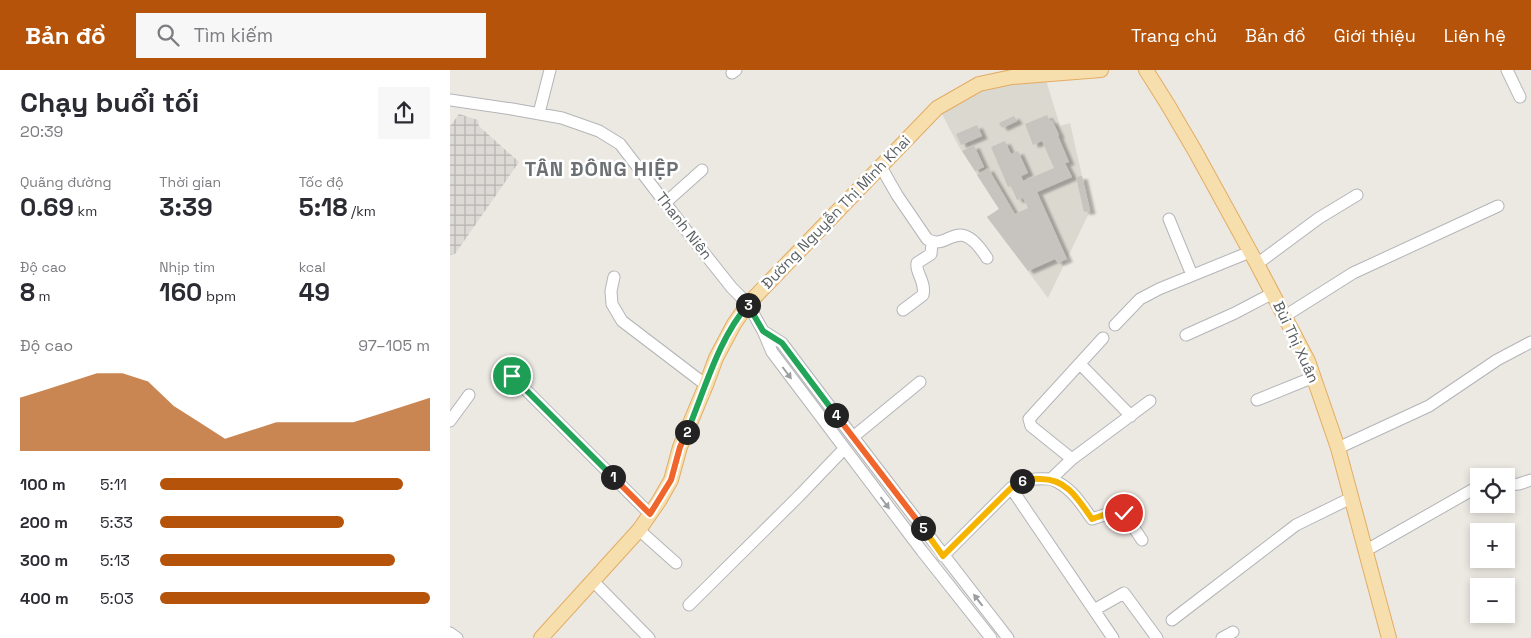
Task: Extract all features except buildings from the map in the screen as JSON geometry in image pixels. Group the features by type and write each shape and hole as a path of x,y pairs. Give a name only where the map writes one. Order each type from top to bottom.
{"main road":[{"name":"Đường Nguyễn Thị Minh Khai","path":"541,638 639,530 650,514 671,480 680,447 716,358 734,324 748,304 936,108 979,84 1012,77 1100,70"},
{"name":"Bùi Thị Xuân","path":"1146,70 1168,105 1254,258 1308,361 1338,448 1389,638"}],"street":[{"path":"539,113 550,70"},
{"path":"1507,70 1520,97"},
{"name":"Thanh Niên","path":"450,100 539,113 579,123 620,144 732,288 748,304 772,352 937,571 991,638"},
{"path":"881,167 927,239 932,242 939,242 956,235 964,236 972,239 979,245 987,258"},
{"path":"665,203 702,170"},
{"path":"1115,325 1140,299 1192,275 1254,258 1357,195"},
{"path":"1285,316 1353,273 1498,206"},
{"path":"1169,219 1192,275"},
{"path":"903,310 922,295 924,288 921,276 916,268 917,263 931,254 932,242"},
{"path":"614,277 611,291 612,304 622,321 706,385"},
{"path":"1186,335 1273,293"},
{"path":"763,331 782,343 894,488 943,556 1008,638"},
{"path":"1072,459 1031,426 1029,419 1103,338"},
{"path":"1338,448 1429,406 1497,360 1531,342"},
{"path":"1080,364 1131,416"},
{"path":"512,376 650,514"},
{"path":"1258,400 1314,377"},
{"path":"853,437 920,382"},
{"path":"809,402 820,393"},
{"path":"450,422 469,395"},
{"path":"1051,479 1072,459 1150,401"},
{"path":"689,605 844,449"},
{"path":"943,556 1011,488 1025,480 1051,479 1063,484 1073,492 1092,519 1112,512 1124,513 1142,540"},
{"path":"1515,484 1531,480"},
{"path":"1011,488 1113,638"},
{"path":"1365,551 1470,491"},
{"path":"1172,620 1296,525 1351,498"},
{"path":"639,530 676,563"},
{"path":"593,581 649,638"},
{"path":"1094,610 1124,592 1157,638"},
{"path":"450,632 457,638"},
{"path":"1222,638 1233,632"}],"shaded area":[{"path":"1046,80 1060,126 1070,123 1090,211 1048,298 987,217 999,209 958,145 941,112 981,89 1013,82"},
{"path":"459,114 478,120 479,126 519,162 455,254 450,255 450,126"}],"district":[{"name":"TÂN ĐÔNG HIỆP","path":"602,169"}],"route":[{"path":"512,376 650,514 671,480 680,447 716,358 734,324 748,304 763,331 782,343 894,488 943,556 1011,488 1020,482 1033,478 1051,479 1063,484 1073,492 1092,519 1112,512 1124,513"}]}
